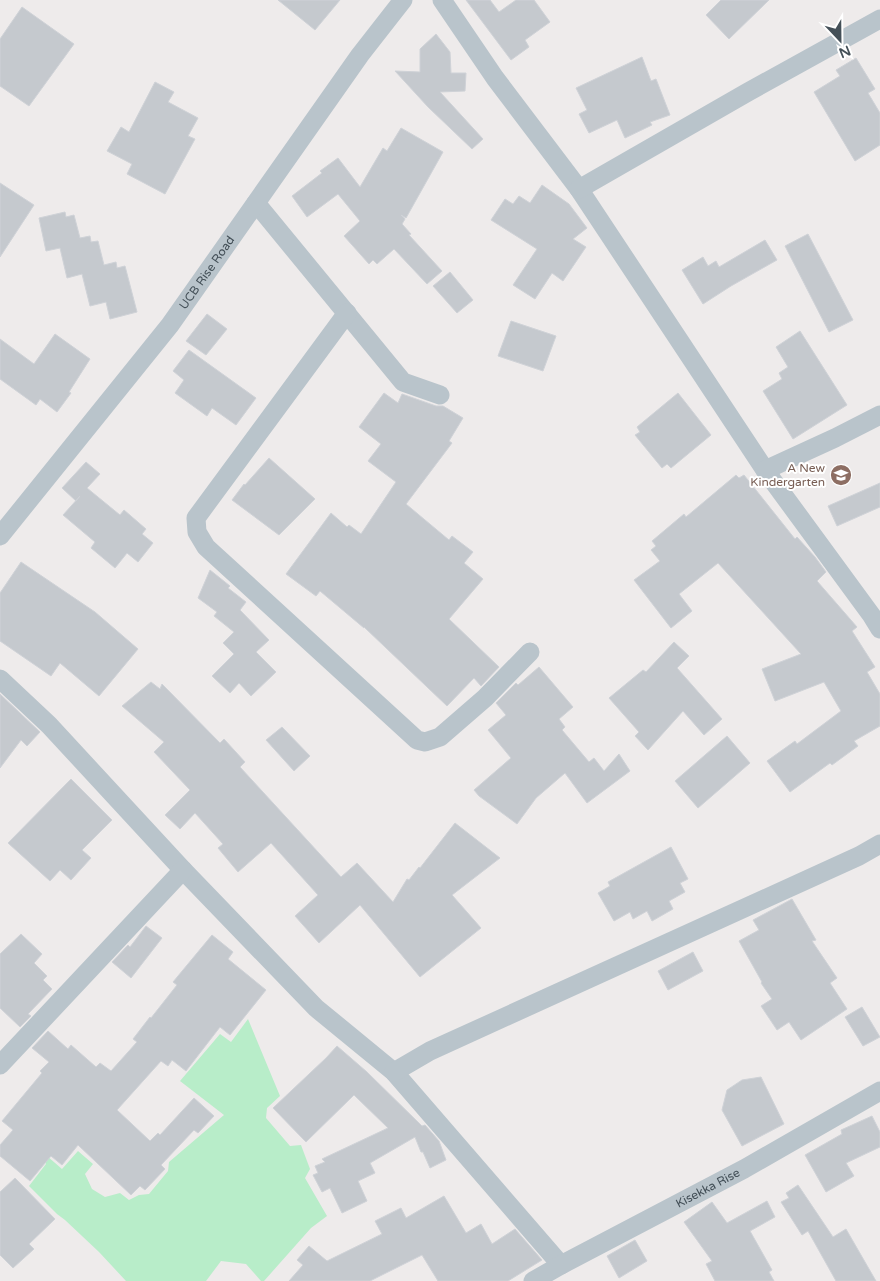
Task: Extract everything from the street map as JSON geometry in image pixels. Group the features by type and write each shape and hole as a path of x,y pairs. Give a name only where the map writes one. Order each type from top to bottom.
{"street":[{"name":"UCB Rise Road","path":"0,536 170,325 360,55 403,0"},
{"path":"442,0 495,78 579,189 766,470 880,629"},
{"path":"579,189 748,92 880,20"},
{"path":"256,203 403,382 440,395"},
{"path":"347,313 196,518 197,532 206,547 416,740 425,742 440,737 485,698 530,652"},
{"path":"766,470 880,415"},
{"path":"0,679 49,725 183,870 316,1008 394,1072 561,1265"},
{"path":"394,1072 430,1051 699,930 859,856 880,844"},
{"path":"0,1066 183,870"},
{"name":"Kisekka Rise","path":"538,1280 561,1265 744,1169 880,1091"}],"green space":[{"path":"248,1019 280,1096 267,1108 266,1118 290,1146 301,1145 310,1169 305,1178 327,1216 311,1228 264,1281 261,1281 246,1264 221,1261 206,1281 126,1281 99,1252 29,1186 46,1164 44,1160 47,1156 62,1169 78,1151 93,1164 85,1174 92,1189 105,1197 120,1193 129,1200 139,1195 149,1194 168,1171 169,1162 224,1115 180,1081 220,1034 231,1042"}],"building":[{"path":"278,0 340,0 315,30"},
{"path":"466,0 490,0 499,12 516,0 534,0 550,22 525,40 529,47 511,60"},
{"path":"721,0 769,0 729,39 706,15"},
{"path":"22,7 74,44 29,106 0,86 0,39"},
{"path":"436,34 450,52 451,73 466,73 465,91 440,92 483,139 472,149 428,107 395,71 420,72 420,49"},
{"path":"642,57 651,81 656,79 670,115 650,122 652,125 625,138 617,120 589,133 579,114 587,110 576,88"},
{"path":"856,58 875,89 868,93 880,113 880,145 855,161 814,92 840,76 836,70"},
{"path":"155,82 174,92 168,102 198,118 188,136 195,139 165,194 127,174 132,164 107,151 121,127 129,132"},
{"path":"401,128 443,152 406,218 401,215 405,219 402,224 411,234 409,235 442,271 427,284 394,249 377,264 373,260 369,264 344,236 360,221 338,194 307,217 292,196 338,158 360,187 383,148 387,151"},
{"path":"0,183 34,205 0,257"},
{"path":"542,185 569,204 587,228 573,239 586,247 563,281 552,273 535,299 513,285 537,249 491,220 505,199 513,204 519,196 530,203"},
{"path":"65,212 66,217 74,215 80,238 90,236 91,242 98,241 104,265 116,262 117,268 125,266 137,312 110,319 106,302 90,306 82,274 67,278 60,248 46,251 39,218"},
{"path":"808,234 853,320 829,332 785,246"},
{"path":"765,240 777,260 703,304 682,270 703,257 708,266 716,261 719,267"},
{"path":"450,272 473,300 457,313 433,286"},
{"path":"207,314 227,329 206,355 186,341"},
{"path":"511,321 556,336 543,371 498,356"},
{"path":"800,331 847,405 793,439 763,391 782,379 779,373 788,367 776,347"},
{"path":"55,334 90,359 69,392 71,393 57,412 40,399 36,405 0,379 0,339 34,364"},
{"path":"189,350 256,398 236,425 212,408 207,416 175,393 184,380 173,371"},
{"path":"384,393 398,403 402,394 436,406 443,406 463,418 449,441 452,443 406,504 449,540 452,536 473,552 464,563 483,579 449,619 499,667 481,686 474,678 447,706 364,627 320,591 316,596 286,574 331,513 347,527 349,525 361,534 396,482 368,461 381,444 359,427"},
{"path":"678,393 711,435 671,468 667,464 662,468 635,435 640,432 637,427"},
{"path":"269,458 315,499 279,535 232,500 244,484"},
{"path":"86,462 100,474 87,488 120,515 124,510 146,529 142,534 153,543 138,562 127,553 115,568 91,548 95,542 63,515 76,501 62,488"},
{"path":"736,475 739,478 744,475 795,539 797,537 826,572 817,581 857,627 852,631 875,667 867,672 880,694 880,726 854,741 858,746 832,765 830,763 790,792 767,761 795,741 797,744 841,711 824,682 775,701 762,669 801,654 718,563 679,594 692,611 671,628 634,580 660,561 651,550 656,546 652,541 684,514 686,517"},
{"path":"880,483 880,507 837,526 828,506"},
{"path":"21,562 95,612 138,649 99,696 60,663 51,676 0,641 0,593"},
{"path":"210,570 246,602 240,610 269,640 256,652 276,672 251,696 239,683 230,693 212,676 234,654 223,643 234,632 214,616 217,612 198,598"},
{"path":"674,642 689,656 677,668 722,719 704,735 683,711 648,750 635,736 639,732 609,698 643,670 646,672"},
{"path":"539,667 573,707 559,719 565,727 562,730 589,762 594,758 604,771 619,754 630,771 587,803 565,773 536,798 517,824 479,796 474,790 511,758 488,730 506,715 496,703 516,683 518,685"},
{"path":"151,682 160,689 162,684 220,743 224,739 245,762 240,767 341,877 357,863 393,902 407,879 409,880 420,868 455,823 500,858 452,895 481,928 420,977 360,905 319,943 295,916 318,895 271,843 238,872 218,848 223,844 195,813 180,829 165,815 190,790 154,752 164,742 122,706"},
{"path":"0,694 40,732 27,746 21,740 0,768"},
{"path":"282,727 310,756 294,771 266,740"},
{"path":"727,736 750,763 698,808 675,781"},
{"path":"71,779 112,820 82,850 91,858 71,880 60,870 50,881 8,843"},
{"path":"671,847 688,879 680,883 685,892 669,901 673,909 652,921 647,911 633,919 630,912 614,921 598,893 610,886 608,882"},
{"path":"792,899 816,940 812,941 837,978 830,983 847,1009 801,1040 789,1022 777,1030 761,1006 772,999 761,983 739,941 759,930 753,920"},
{"path":"146,926 162,938 131,978 112,962 128,945 130,947"},
{"path":"21,934 42,954 34,963 47,976 43,980 52,989 28,1014 31,1016 20,1027 0,1008 0,954"},
{"path":"212,935 233,952 228,959 266,990 230,1035 220,1027 186,1071 172,1060 168,1066 161,1061 117,1110 150,1141 158,1133 160,1135 194,1098 214,1116 198,1133 194,1130 161,1165 165,1169 145,1190 140,1186 131,1195 78,1145 62,1165 51,1156 30,1181 0,1156 0,1145 13,1130 2,1121 49,1062 32,1048 48,1031 68,1049 71,1045 96,1067 100,1063 111,1071 137,1042 133,1039 177,985 173,982"},
{"path":"693,952 703,971 668,990 658,971"},
{"path":"862,1007 880,1037 863,1046 845,1017"},
{"path":"337,1046 367,1072 422,1126 425,1125 439,1141 446,1160 430,1168 415,1137 370,1163 375,1173 358,1181 367,1201 342,1213 330,1188 322,1192 313,1175 318,1173 315,1166 325,1162 322,1159 388,1128 354,1095 306,1142 273,1108"},
{"path":"761,1077 784,1124 742,1146 722,1110 727,1090 742,1080"},
{"path":"872,1116 880,1132 880,1147 846,1163 854,1176 826,1192 805,1155 842,1134 841,1130"},
{"path":"15,1178 55,1219 29,1244 34,1249 13,1268 0,1255 0,1192"},
{"path":"798,1185 833,1237 846,1229 876,1281 836,1281 808,1231 802,1235 781,1202 789,1198 786,1193"},
{"path":"444,1196 466,1233 481,1224 492,1244 515,1229 542,1260 508,1281 438,1281 422,1255 370,1281 289,1281 303,1265 297,1260 309,1246 327,1261 382,1234 375,1221 401,1208 406,1218"},
{"path":"767,1201 775,1217 750,1231 772,1270 769,1272 774,1281 715,1281 706,1264 712,1261 684,1222 712,1202 727,1223"},
{"path":"635,1240 647,1261 619,1278 607,1256"}],"place":[{"name":"A New Kindergarten","path":"841,475"}]}
